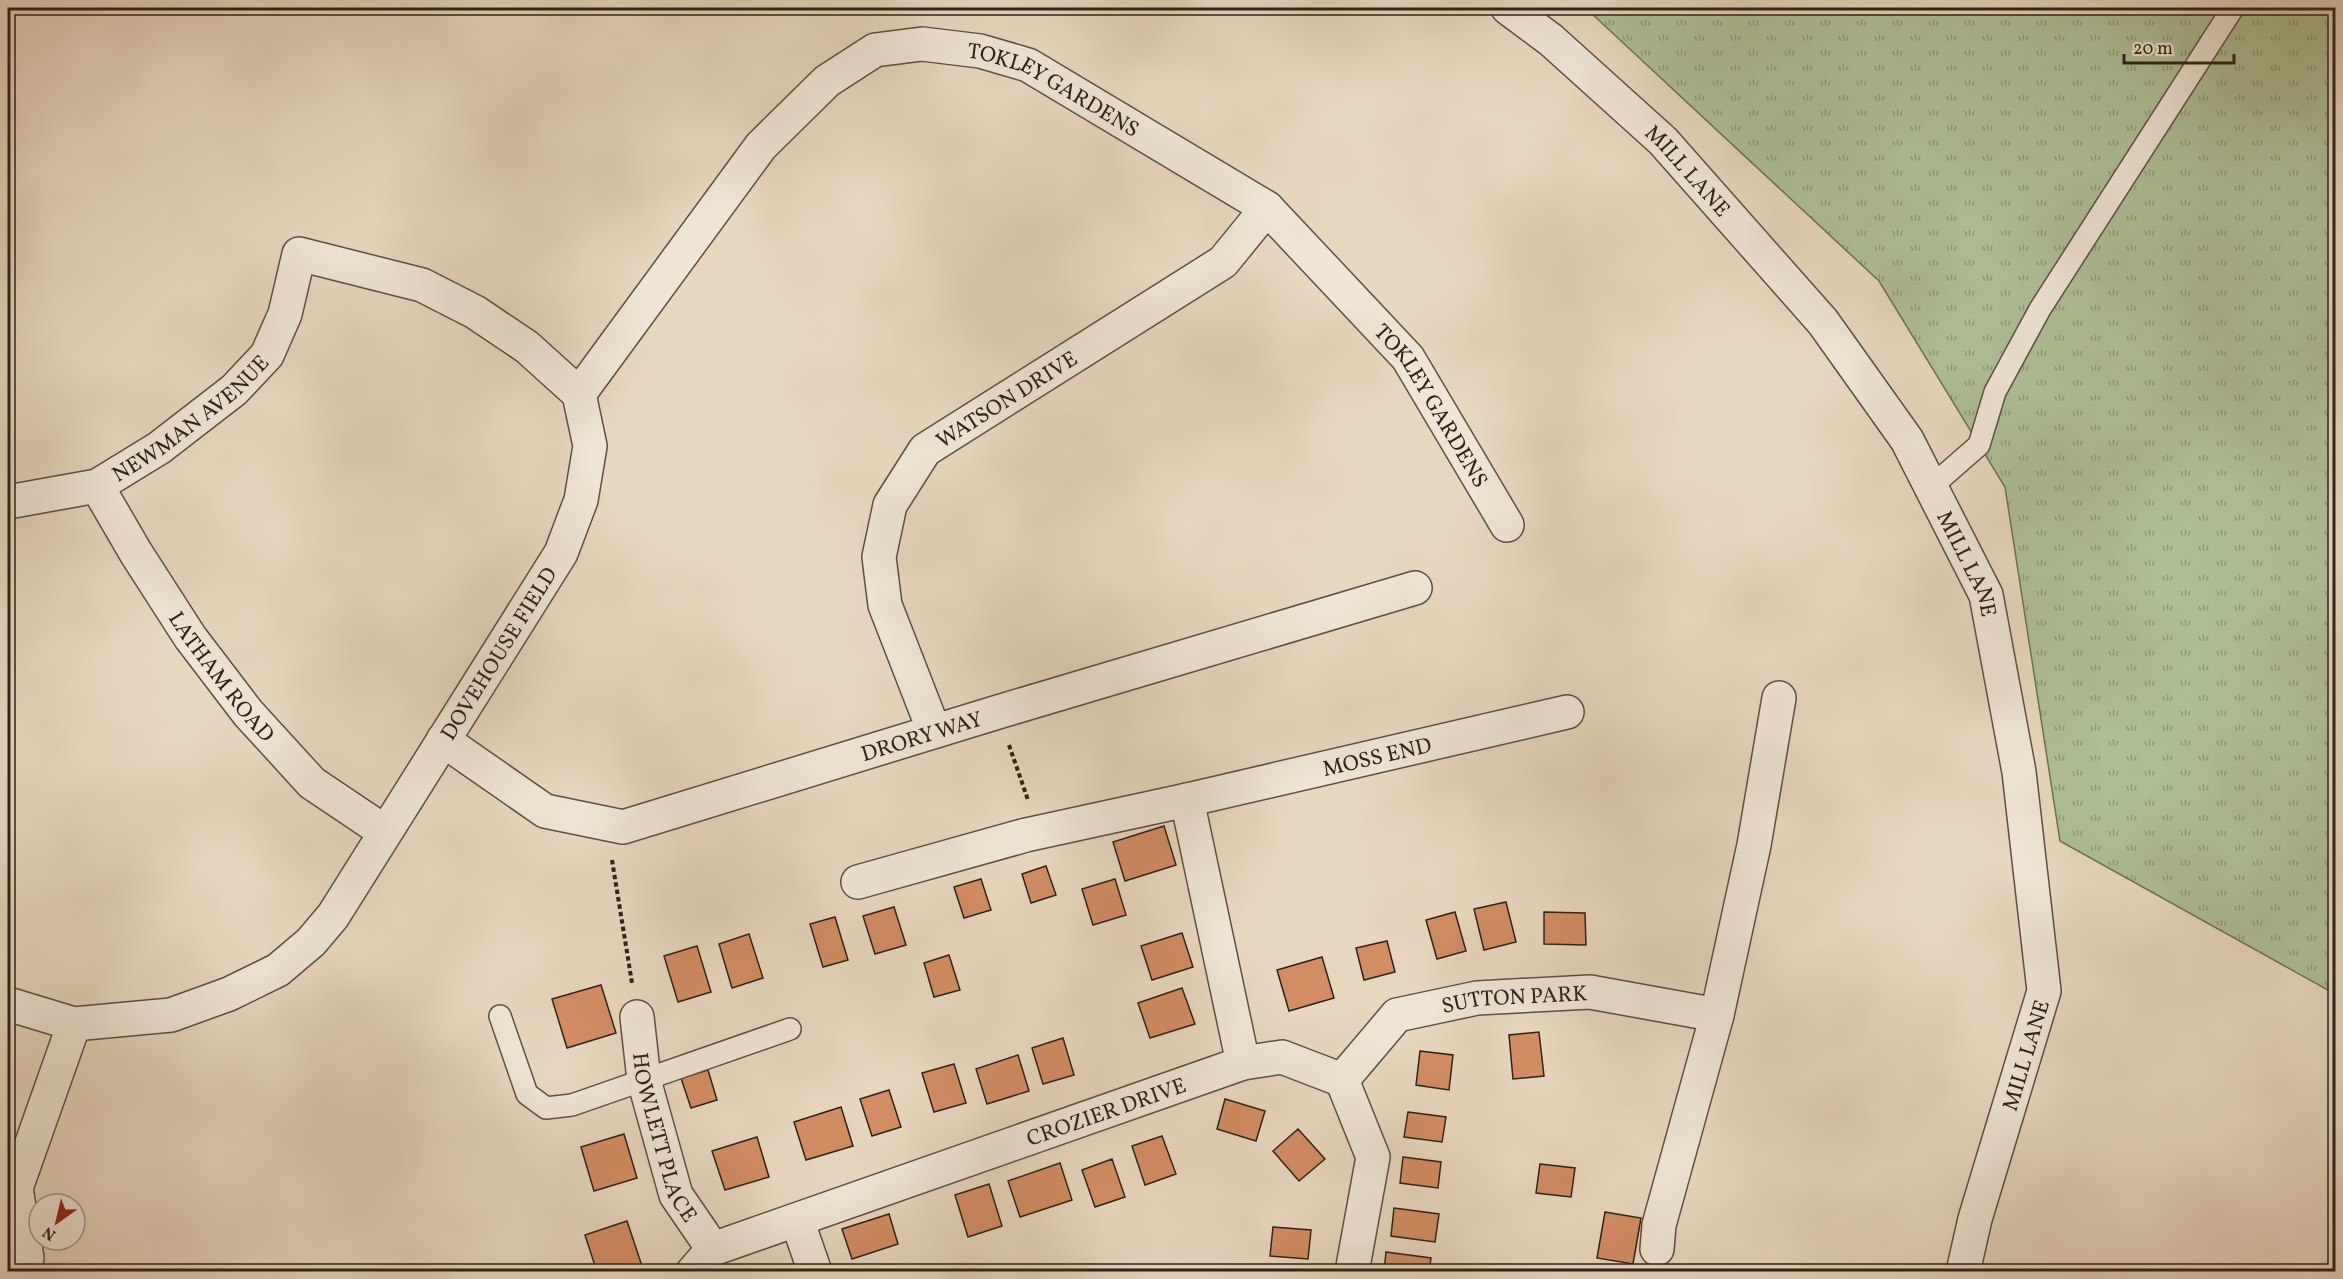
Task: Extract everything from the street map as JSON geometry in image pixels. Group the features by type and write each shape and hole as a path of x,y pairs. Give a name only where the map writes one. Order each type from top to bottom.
{"street":[{"name":"MILL LANE","path":"1508,8 1551,40 1663,141 1823,322 1907,440 1986,594 2019,772 2044,991 1975,1219 1963,1272"},
{"name":"TOKLEY GARDENS","path":"579,394 761,146 827,81 875,50 922,44 980,51 1028,65 1267,208 1408,358 1507,525"},
{"name":"WATSON DRIVE","path":"934,731 885,605 879,556 890,505 925,450 1223,262 1267,208"},
{"name":"NEWMAN AVENUE","path":"8,502 97,486 159,448 234,390 267,355 285,314 299,254 422,285 474,312 527,347 579,394"},
{"name":"DOVEHOUSE FIELD","path":"8,1004 74,1023 171,1016 229,994 278,970 311,942 333,916 561,553 581,500 590,447 579,394"},
{"name":"LATHAM ROAD","path":"97,486 136,553 190,637 248,713 312,783 385,832"},
{"name":"DRORY WAY","path":"443,740 545,811 623,827 934,731 1415,588"},
{"path":"1657,1249 1659,1225 1717,1015 1754,845 1779,698"},
{"name":"MOSS END","path":"858,882 1038,832 1186,800 1567,711"},
{"path":"1186,800 1243,1063"},
{"name":"SUTTON PARK","path":"1342,1080 1397,1015 1477,998 1590,992 1717,1015"},
{"name":"HOWLETT PLACE","path":"637,1017 644,1080 676,1195 703,1260"},
{"path":"27,1258 16,1188 74,1023"},
{"name":"CROZIER DRIVE","path":"703,1260 797,1220 1243,1063 1282,1057 1342,1080"},
{"path":"1342,1080 1373,1156 1352,1272"},
{"path":"797,1220 815,1272"}],"lane":[{"path":"1931,487 1979,445 1995,392 2040,309 2233,8"},
{"path":"500,1016 527,1094 546,1108 572,1105 790,1029"}],"path":[{"path":"998,712 1038,832"},
{"path":"602,822 614,868 637,1017"}],"green space":[{"path":"1582,8 2335,8 2335,994 2060,841 2005,487 1879,281 1590,12"}],"building":[{"path":"1164,826 1176,865 1125,881 1113,842"},
{"path":"1046,866 1056,895 1031,903 1022,874"},
{"path":"981,879 991,910 964,918 954,887"},
{"path":"1115,879 1126,915 1093,925 1082,889"},
{"path":"1506,902 1516,942 1484,950 1474,909"},
{"path":"894,907 906,945 875,954 863,916"},
{"path":"1455,912 1466,951 1437,959 1426,920"},
{"path":"1544,912 1585,913 1586,945 1544,944"},
{"path":"835,917 848,960 823,967 810,924"},
{"path":"1182,933 1193,967 1152,980 1141,946"},
{"path":"749,934 763,978 732,988 719,944"},
{"path":"1387,941 1395,972 1364,980 1356,948"},
{"path":"697,946 711,992 678,1002 664,956"},
{"path":"949,955 960,990 934,997 924,963"},
{"path":"1322,957 1334,998 1289,1011 1277,970"},
{"path":"601,985 616,1033 567,1048 552,999"},
{"path":"1182,988 1195,1024 1150,1038 1138,1003"},
{"path":"1539,1032 1544,1076 1513,1079 1509,1035"},
{"path":"1063,1038 1074,1075 1043,1084 1032,1048"},
{"path":"1420,1051 1453,1055 1449,1090 1416,1085"},
{"path":"1018,1055 1029,1091 987,1104 976,1069"},
{"path":"954,1064 966,1103 934,1112 922,1073"},
{"path":"708,1070 717,1100 691,1108 681,1078"},
{"path":"889,1090 901,1127 872,1136 860,1099"},
{"path":"1225,1099 1265,1111 1256,1141 1217,1129"},
{"path":"841,1107 853,1146 806,1160 794,1122"},
{"path":"1408,1112 1446,1117 1442,1142 1404,1137"},
{"path":"1298,1129 1325,1159 1299,1181 1273,1151"},
{"path":"624,1134 637,1178 594,1191 581,1147"},
{"path":"1162,1136 1176,1174 1145,1185 1132,1146"},
{"path":"757,1137 769,1177 725,1190 712,1151"},
{"path":"1403,1157 1441,1162 1438,1188 1400,1183"},
{"path":"1112,1159 1125,1197 1095,1207 1082,1170"},
{"path":"1060,1163 1072,1200 1020,1217 1008,1181"},
{"path":"1540,1164 1575,1168 1571,1197 1536,1193"},
{"path":"989,1184 1002,1226 968,1237 955,1195"},
{"path":"1394,1208 1439,1214 1435,1242 1391,1236"},
{"path":"1605,1212 1641,1218 1633,1264 1597,1258"},
{"path":"889,1214 898,1244 852,1259 842,1229"},
{"path":"627,1221 644,1272 597,1272 585,1235"},
{"path":"1273,1227 1311,1230 1308,1259 1270,1256"},
{"path":"1386,1252 1431,1258 1429,1272 1384,1272"}]}
